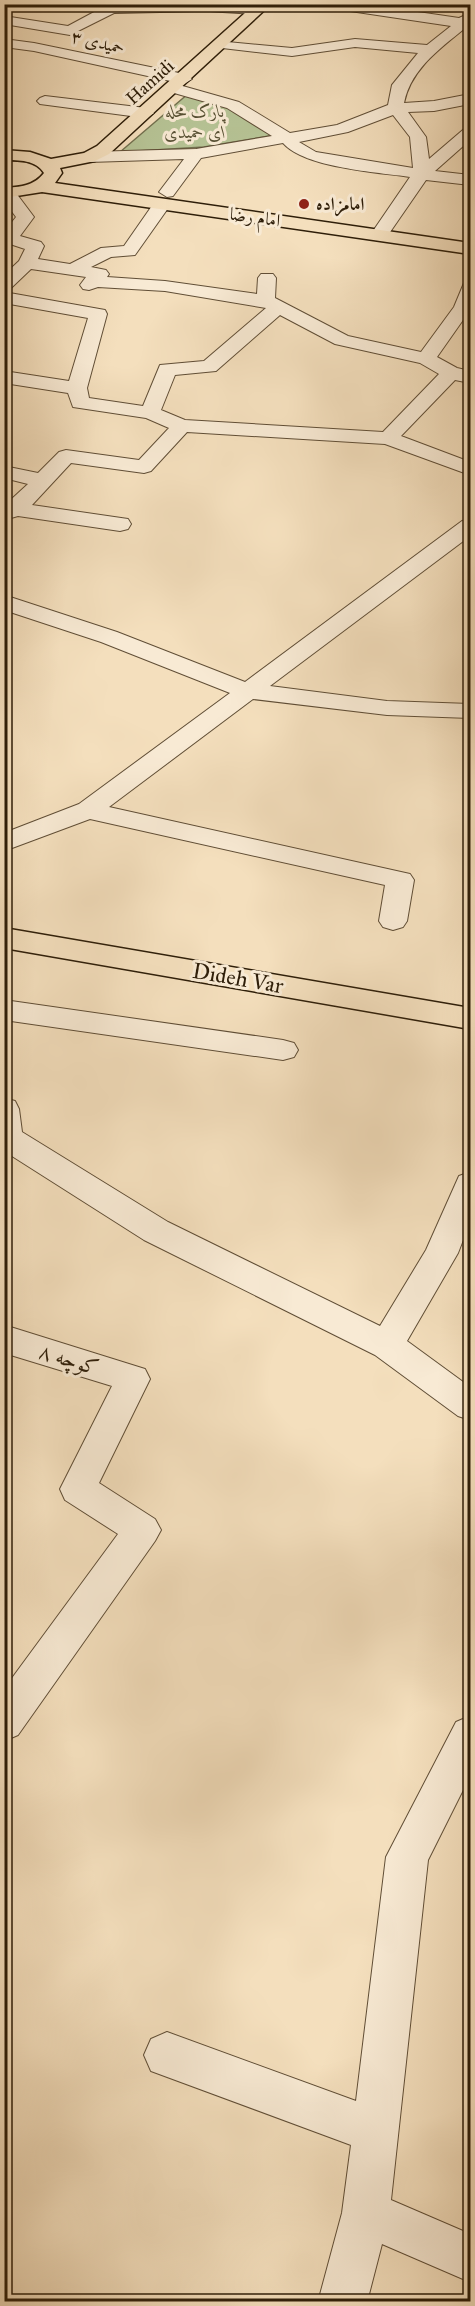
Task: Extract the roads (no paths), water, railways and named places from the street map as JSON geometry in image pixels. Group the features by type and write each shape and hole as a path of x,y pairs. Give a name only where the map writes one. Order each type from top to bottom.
{"main road":[{"name":"Hamidi","path":"49,165 89,157 103,150 261,7"},
{"path":"4,155 31,157 49,165 52,169 52,176 40,186 6,193"},
{"name":"امام رضا","path":"40,186 165,198 471,249"},
{"name":"Dideh Var","path":"4,938 471,1019"}],"street":[{"path":"330,4 466,20"},
{"path":"4,20 70,32 118,7 261,7"},
{"path":"395,108 400,86 423,56 466,20"},
{"path":"446,37 471,38"},
{"name":"حمیدی ۳","path":"4,43 34,47 178,84 233,105 287,138 296,148 312,156 471,180"},
{"path":"222,44 292,52 355,43 431,50"},
{"path":"89,157 196,154 287,138 321,135 355,127 395,108 434,106 471,99"},
{"path":"45,101 146,113"},
{"path":"395,108 412,125 421,144 421,174"},
{"path":"380,234 421,174 467,139"},
{"path":"74,269 106,252 129,251 196,154"},
{"path":"4,285 27,263 35,246 9,238 25,217 6,193"},
{"path":"27,263 100,274 68,307"},
{"path":"267,278 272,304"},
{"path":"93,281 165,286 272,304 342,340 426,359 461,375 388,438"},
{"path":"426,359 463,307 471,287"},
{"path":"4,297 98,314 77,388 80,403 150,413 183,426 388,438 471,469"},
{"path":"150,413 166,369 209,367 272,304"},
{"path":"4,377 77,388"},
{"path":"10,511 66,456 144,467 183,426"},
{"path":"4,472 43,481"},
{"path":"10,511 120,525"},
{"path":"4,843 88,810 471,525"},
{"path":"4,602 109,638 247,691 387,708 471,711"},
{"path":"88,810 400,880 393,921"},
{"path":"4,1010 283,1050"},
{"path":"5,1131 156,1231 387,1345 471,1406"},
{"path":"387,1345 441,1253 471,1184"},
{"name":"کوچه ۸","path":"4,1339 133,1379 78,1489 142,1530 4,1722"},
{"path":"342,2301 366,2213 407,1857 471,1736"},
{"path":"167,2055 375,2131"},
{"path":"366,2213 471,2258"}],"place":[{"name":"امامزاده","path":"304,204"}],"park label":[{"name":"پارک محله ای حمیدی","path":"195,121"}]}
